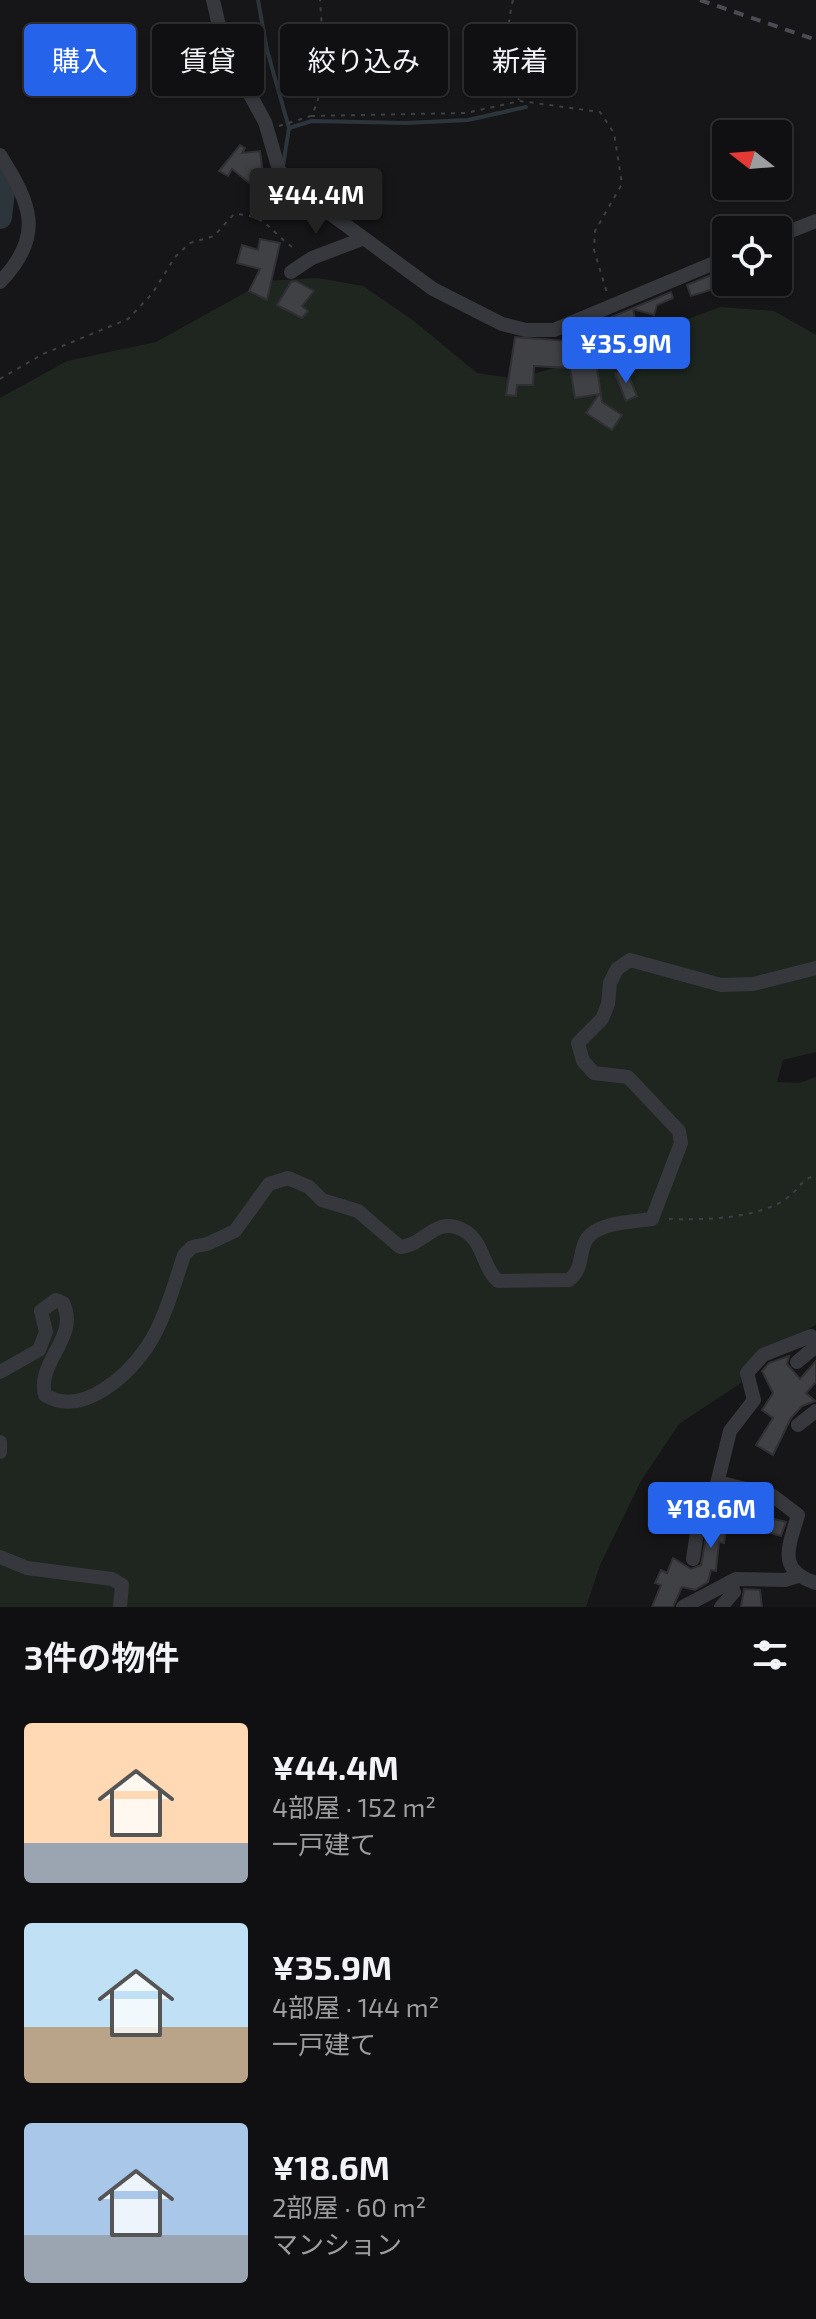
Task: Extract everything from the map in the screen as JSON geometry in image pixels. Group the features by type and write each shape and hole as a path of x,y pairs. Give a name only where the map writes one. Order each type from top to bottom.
{"street":[{"path":"213,0 224,47 267,129 279,170 294,187 433,289 502,324 526,330 554,330 712,264"},
{"path":"0,155 18,184 31,225 22,256 0,282"},
{"path":"792,230 816,221"},
{"path":"291,272 312,258 362,239"},
{"path":"0,1372 39,1350 46,1332 41,1311 56,1300 63,1303 68,1321 45,1376 45,1395 65,1403 82,1400 101,1391 128,1370 148,1346 184,1255 192,1247 207,1244 235,1231 262,1193 278,1180 300,1181 322,1200 358,1211 400,1247 410,1246 445,1225 456,1226 473,1235 490,1274 498,1281 510,1283 532,1278 569,1280 577,1273 586,1239 596,1232 652,1219 681,1143 679,1131 628,1077 594,1073 583,1061 578,1043 602,1019 617,969 630,960 721,985 753,984 816,968"},
{"path":"797,1362 813,1341"},
{"path":"693,1559 700,1514 709,1516 730,1431 754,1400 747,1373 774,1348 813,1341"},
{"path":"798,1425 816,1411"},
{"path":"0,1442 0,1452"},
{"path":"718,1482 773,1496 798,1515 788,1549 789,1563 798,1576 816,1583"},
{"path":"0,1557 27,1568 112,1579 122,1585 120,1607"},
{"path":"683,1607 700,1602 740,1578 785,1580 798,1576"},
{"path":"721,1607 734,1592 730,1582"}],"path":[{"path":"311,116 318,104 322,39 320,0"},
{"path":"513,0 507,30 510,79 520,101"},
{"path":"267,129 311,116 466,113 520,101 600,112 614,133 622,184 595,231 594,250 603,287 614,305"},
{"path":"0,379 43,354 128,319 152,294 175,257 190,243 214,236 234,214 252,215 268,223 289,245 312,258"},
{"path":"652,1219 692,1220 743,1215 788,1198 803,1179 816,1175"}],"shaded area":[{"path":"318,278 363,286 414,321 477,373 516,379 568,364 720,307 774,311 816,335 816,1052 783,1060 777,1082 799,1083 816,1077 816,1325 745,1365 741,1383 679,1424 641,1481 600,1565 586,1607 0,1607 0,398 67,361 156,342 266,281"}],"building":[{"path":"240,145 245,148 242,153 260,151 263,173 253,186 232,169 228,176 219,171"},
{"path":"260,239 280,243 267,300 249,291 260,269 237,263 242,245 258,250"},
{"path":"712,275 712,289 691,296 687,285"},
{"path":"296,281 314,291 302,306 308,311 302,318 277,305 291,282"},
{"path":"671,292 673,298 657,305 654,315 633,309 637,328 625,333 620,324 598,332 595,324"},
{"path":"584,335 597,368 602,402 622,415 612,430 586,413 599,394 575,398 570,368 534,366 533,385 517,385 516,396 506,395 515,337 567,341 567,336"},
{"path":"626,369 637,396 626,401 615,373"},
{"path":"789,1356 787,1364 800,1379 816,1361 816,1382 806,1393 815,1401 802,1406 791,1418 773,1455 756,1445 773,1418 762,1410 773,1393 762,1371 769,1363"},
{"path":"725,1494 758,1503 755,1514 786,1522 781,1536 760,1530 762,1526 728,1519 724,1543 719,1542 716,1571 711,1570 708,1582 695,1590 682,1587 673,1607 652,1607 661,1585 655,1583 661,1570 667,1573 673,1558 691,1569 701,1565 708,1526 718,1519"},
{"path":"744,1589 760,1590 762,1607 741,1607"}],"waterway":[{"path":"258,0 267,50 289,128 283,166"},
{"path":"289,128 312,121 406,123 468,120 526,107"},
{"path":"0,177 4,183 0,217"}],"railway":[{"path":"700,0 816,40"}]}
